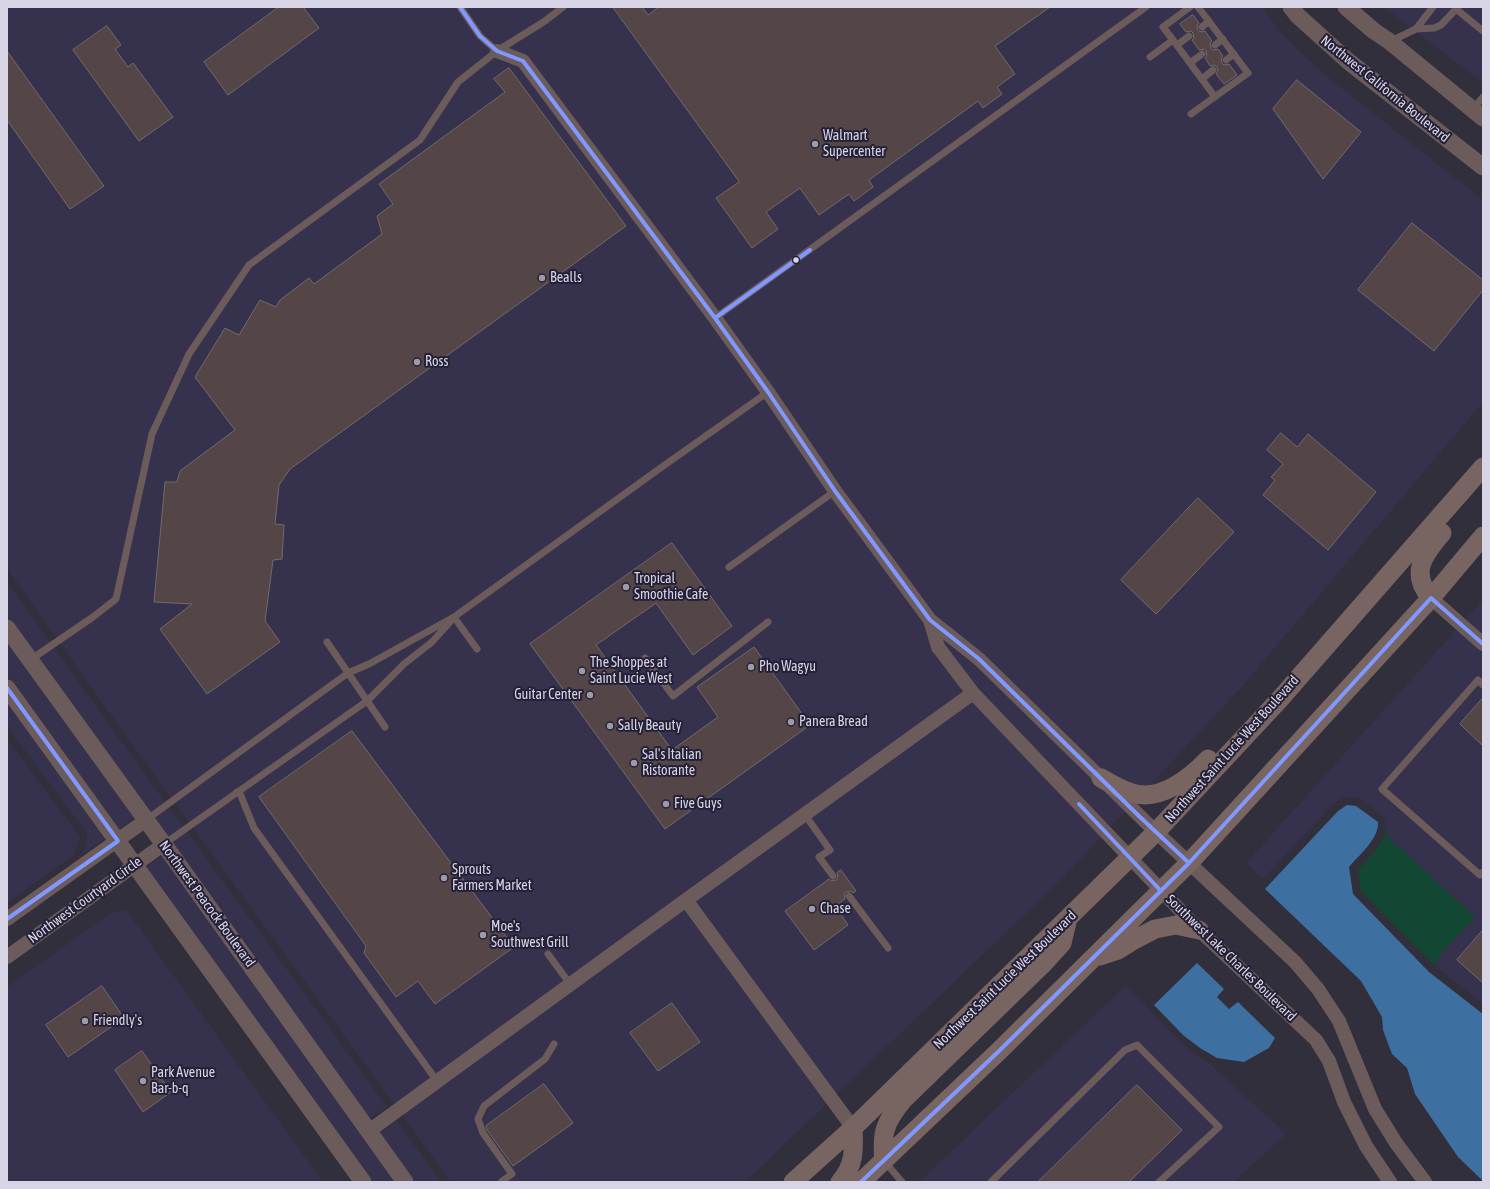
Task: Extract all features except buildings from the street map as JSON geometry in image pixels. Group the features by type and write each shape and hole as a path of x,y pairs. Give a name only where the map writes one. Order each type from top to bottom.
{"main road":[{"name":"Northwest Saint Lucie West Boulevard","path":"793,1182 852,1128 1156,832 1299,677 1483,467"},
{"path":"1431,598 1424,590 1420,579 1420,568 1423,557 1427,550 1483,485"},
{"path":"861,1182 884,1162 999,1051 1189,863 1431,598 1483,536"},
{"path":"1101,778 1132,794 1143,795 1164,790 1178,784 1196,771 1262,702 1299,677"},
{"path":"884,1162 884,1133 891,1114 903,1100 1062,943 1068,918"},
{"path":"1091,960 1118,950 1155,930 1176,925 1200,930"},
{"path":"840,1182 844,1177 854,1152 852,1128"}],"street":[{"name":"Northwest California Boulevard","path":"1291,7 1298,16 1348,61 1483,167"},
{"path":"1346,7 1374,31 1480,108"},
{"path":"497,51 523,61 715,318 768,392 835,491 930,620 979,659 1156,832 1295,962 1318,989 1339,1020 1375,1108 1396,1143 1425,1182"},
{"path":"1431,598 1483,644"},
{"name":"Southwest Lake Charles Boulevard","path":"930,620 938,647 973,693 1161,891 1316,1040 1328,1061 1344,1102 1366,1146 1390,1182"},
{"name":"Northwest Peacock Boulevard","path":"7,628 164,844 405,1182"},
{"path":"7,688 364,1182"},
{"path":"369,1131 973,693"},
{"name":"Northwest Courtyard Circle","path":"7,919 146,820"},
{"name":"Northwest Courtyard Circle","path":"7,957 164,844"},
{"path":"686,900 852,1128"}],"lane":[{"path":"460,7 480,36 497,51"},
{"path":"30,660 116,599 152,434 189,354 249,265 420,140 458,82 497,51 563,7"},
{"path":"715,318 1146,7"},
{"path":"1190,7 1163,27 1215,97"},
{"path":"1191,114 1248,73 1198,7"},
{"path":"1416,29 1433,7"},
{"path":"1389,41 1416,29 1434,28 1440,25 1457,8 1483,31"},
{"path":"1202,27 1209,21"},
{"path":"1150,57 1175,42 1189,36"},
{"path":"1215,45 1223,39"},
{"path":"1190,63 1202,54"},
{"path":"1226,60 1234,54"},
{"path":"1202,78 1213,70"},
{"path":"146,820 348,673 369,664 454,617 768,392"},
{"path":"729,567 835,491"},
{"path":"454,617 477,649"},
{"path":"164,844 367,701 404,664 432,642 454,617"},
{"path":"645,658 673,696 768,622"},
{"path":"327,642 386,727"},
{"path":"1483,685 1478,680 1382,789 1480,875 1483,872"},
{"path":"237,792 254,828 437,1081"},
{"path":"805,815 830,850 819,857 833,876"},
{"path":"849,896 888,948"},
{"path":"548,954 570,984"},
{"path":"502,1181 512,1174 482,1133 478,1119 484,1106 545,1059 554,1044"},
{"path":"991,1182 1125,1050 1137,1044 1219,1127 1159,1182"},
{"path":"884,1162 902,1182"}],"shaded area":[{"path":"7,7 1262,7 1282,34 1325,75 1483,200 1483,402 1239,690 1065,876 745,1182 451,1182 121,729 7,568"},
{"path":"1483,7 1483,83 1385,8"},
{"path":"7,582 387,1107 370,1119 7,614"},
{"path":"1483,600 1483,1004 1435,966 1441,953 1475,917 1388,837 1384,818 1361,799 1356,797 1344,797 1332,805 1263,879 1246,863"},
{"path":"7,641 135,817 119,829 7,674"},
{"path":"7,701 106,838 83,854 87,840 86,832 7,726"},
{"path":"7,739 80,837 74,855 7,903"},
{"path":"162,856 396,1182 373,1182 146,867"},
{"path":"126,910 323,1182 7,1182 7,987 112,912"},
{"path":"1125,986 1146,1005 1178,1040 1196,1055 1209,1063 1286,1134 1234,1182 919,1182"},
{"path":"397,1121 441,1182 415,1182 380,1133"}],"green space":[{"path":"1386,828 1388,837 1475,917 1441,953 1435,966 1361,891 1358,870 1383,839"}],"water":[{"path":"1347,805 1356,806 1378,822 1372,841 1349,867 1353,894 1429,972 1483,1014 1483,1181 1458,1157 1415,1094 1407,1068 1392,1054 1383,1030 1382,1017 1361,981 1265,889 1338,811"},
{"path":"1197,963 1224,989 1217,997 1229,1009 1238,1002 1275,1038 1269,1048 1244,1062 1217,1058 1200,1048 1183,1035 1154,1005"}],"transit line":[{"path":"460,7 480,36 497,51 523,61 715,318 768,392 835,491 930,620 979,659 1189,863"},
{"path":"715,318 810,250"},
{"path":"861,1182 999,1051 1189,863 1431,598 1483,644"},
{"path":"7,688 118,841 7,919"},
{"path":"1079,804 1161,891"}],"place":[{"name":"Walmart Supercenter","path":"815,144"},
{"name":"Bealls","path":"542,278"},
{"name":"Ross","path":"417,362"},
{"name":"Tropical Smoothie Cafe","path":"626,587"},
{"name":"Pho Wagyu","path":"751,667"},
{"name":"The Shoppes at Saint Lucie West","path":"582,671"},
{"name":"Guitar Center","path":"590,695"},
{"name":"Panera Bread","path":"791,722"},
{"name":"Sally Beauty","path":"610,726"},
{"name":"Sal's Italian Ristorante","path":"634,763"},
{"name":"Five Guys","path":"666,804"},
{"name":"Sprouts Farmers Market","path":"444,878"},
{"name":"Chase","path":"812,909"},
{"name":"Moe's Southwest Grill","path":"483,935"},
{"name":"Friendly's","path":"85,1021"},
{"name":"Park Avenue Bar-b-q","path":"143,1081"}]}
